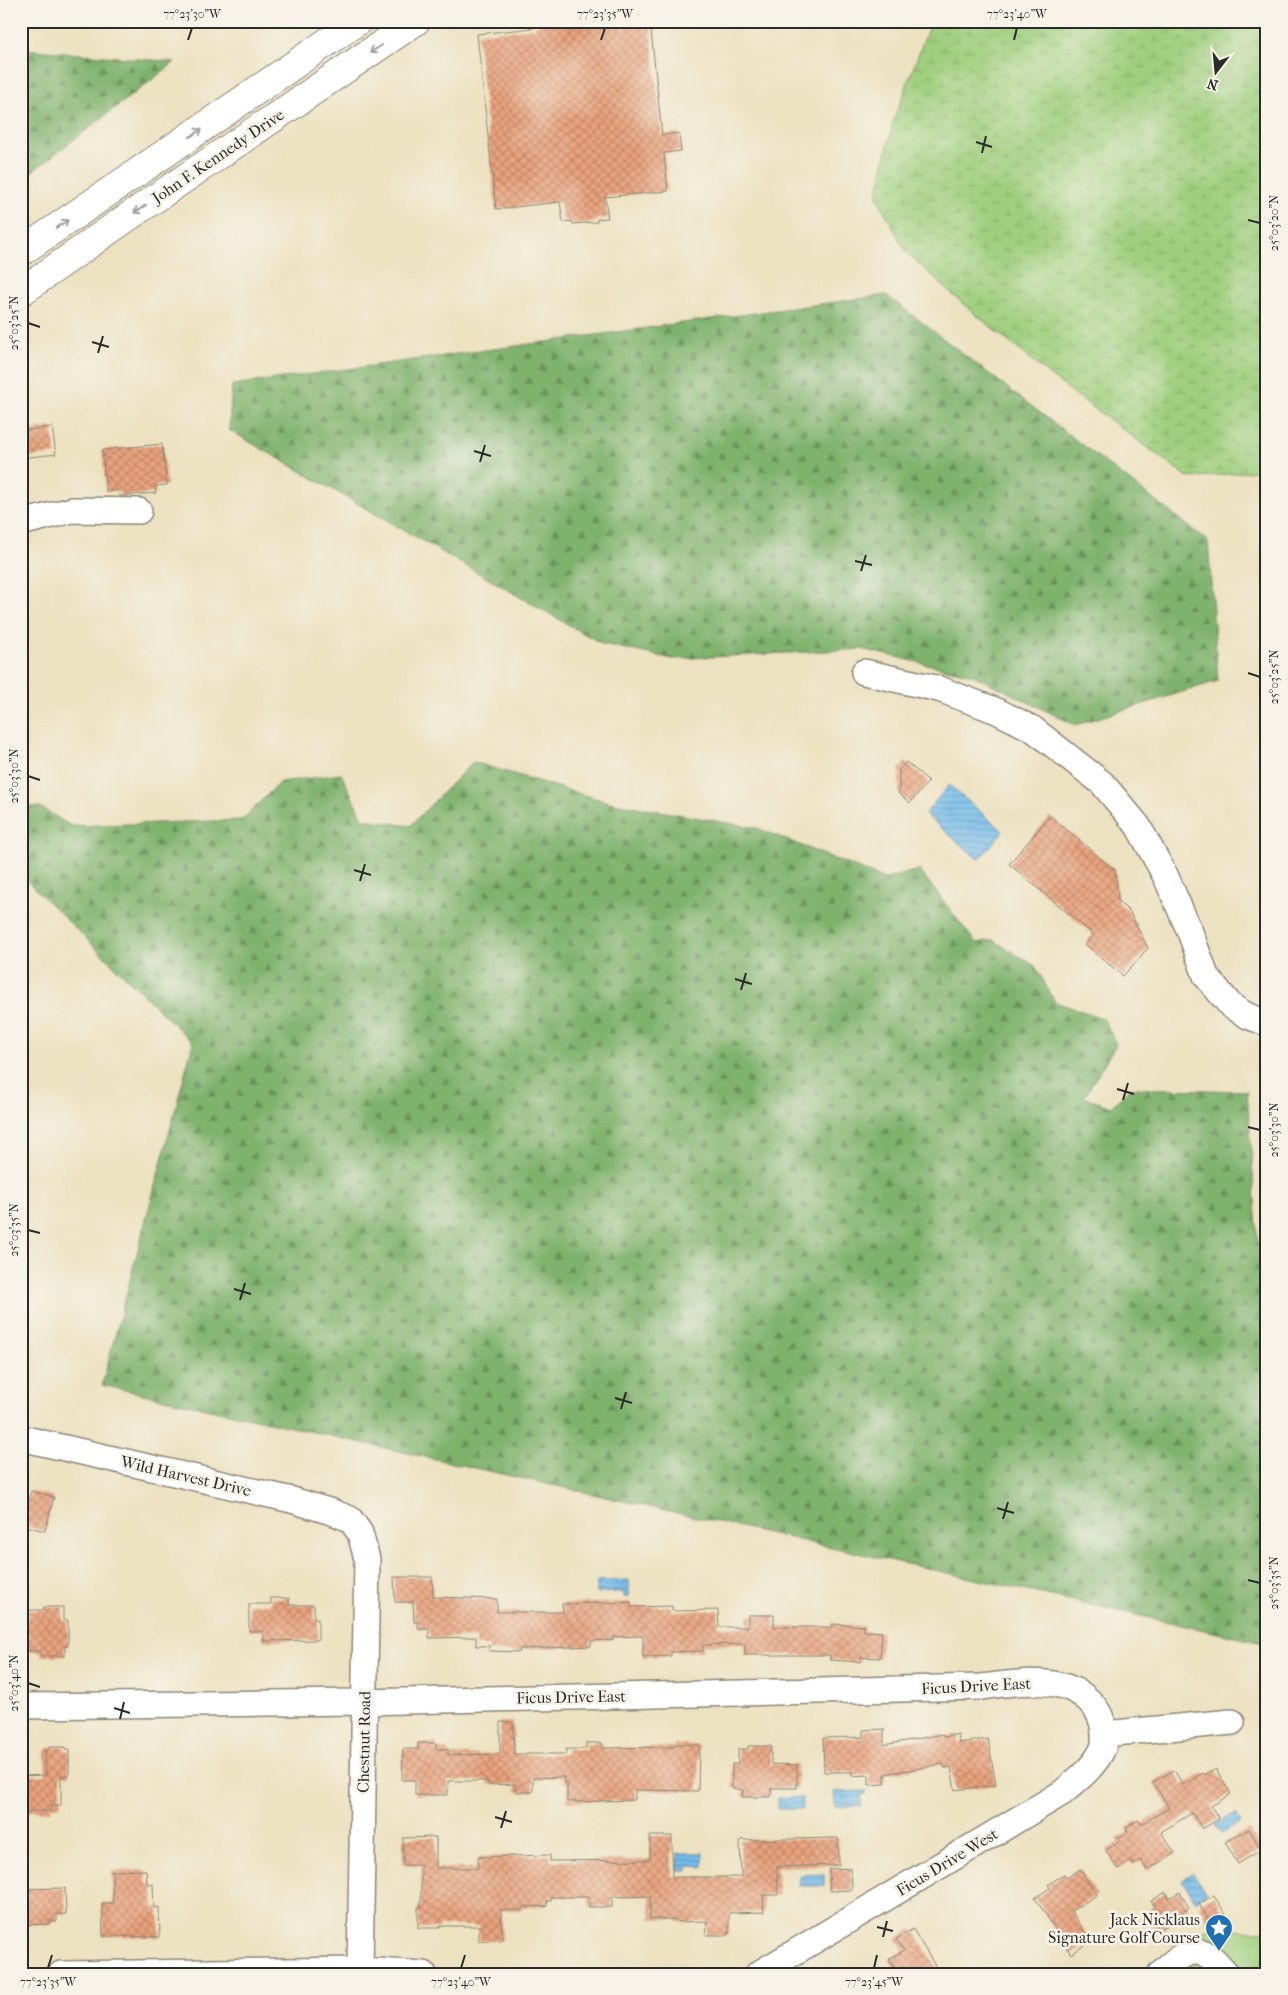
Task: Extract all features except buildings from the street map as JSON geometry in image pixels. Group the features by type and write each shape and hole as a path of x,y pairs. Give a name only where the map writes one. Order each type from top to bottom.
{"highway":[{"name":"John F. Kennedy Drive","path":"21,252 358,21"},
{"name":"John F. Kennedy Drive","path":"21,292 133,213 416,21"}],"street":[{"path":"21,523 72,510 139,511"},
{"path":"864,672 939,689 997,711 1033,729 1102,783 1138,826 1166,877 1190,932 1206,976 1231,1006 1260,1016"},
{"name":"Wild Harvest Drive","path":"21,1438 292,1500 350,1519"},
{"name":"Chestnut Road","path":"350,1519 360,1533 367,1559 360,1970"},
{"name":"Ficus Drive East","path":"21,1706 364,1702 981,1687 1026,1682 1055,1684 1076,1691 1094,1705 1104,1729"},
{"path":"1104,1729 1232,1722"},
{"name":"Ficus Drive West","path":"758,1974 1062,1794 1090,1768 1104,1747 1104,1729"},
{"path":"1160,1974 1174,1961 1192,1952 1203,1952 1227,1974"},
{"path":"61,1974 360,1970 424,1974"}],"green space":[{"path":"931,21 1267,21 1267,470 1189,478 1053,378 962,303 906,252 877,197 893,122"},
{"path":"21,49 175,62 21,180"},
{"path":"886,295 1208,541 1218,681 1075,725 973,675 862,649 673,659 602,644 229,430 232,385"},
{"path":"473,762 608,802 757,828 885,879 919,870 976,943 993,940 1035,966 1055,1002 1103,1018 1116,1044 1084,1097 1111,1107 1130,1088 1247,1091 1267,1366 1267,1644 102,1385 193,1043 21,875 21,807 40,807 71,826 242,820 280,782 341,774 363,819 410,826"},
{"name":"Jack Nicklaus Signature Golf Course","path":"1206,1929 1261,1931 1267,1929 1267,1974 1139,1974"}],"water":[{"path":"949,785 1003,831 979,860 925,814"},
{"path":"629,1580 629,1597 624,1597 624,1592 597,1593 597,1581"},
{"path":"866,1791 866,1794 861,1795 861,1806 835,1807 834,1792"},
{"path":"778,1798 802,1798 802,1809 778,1809"},
{"path":"1236,1813 1241,1822 1221,1834 1215,1825"},
{"path":"678,1853 703,1853 703,1867 688,1866 688,1870 678,1870"},
{"path":"1193,1873 1206,1893 1196,1901 1182,1880"},
{"path":"824,1874 824,1886 799,1886 799,1875"}],"place":[{"name":"Jack Nicklaus Signature Golf Course","path":"1219,1952"}]}
